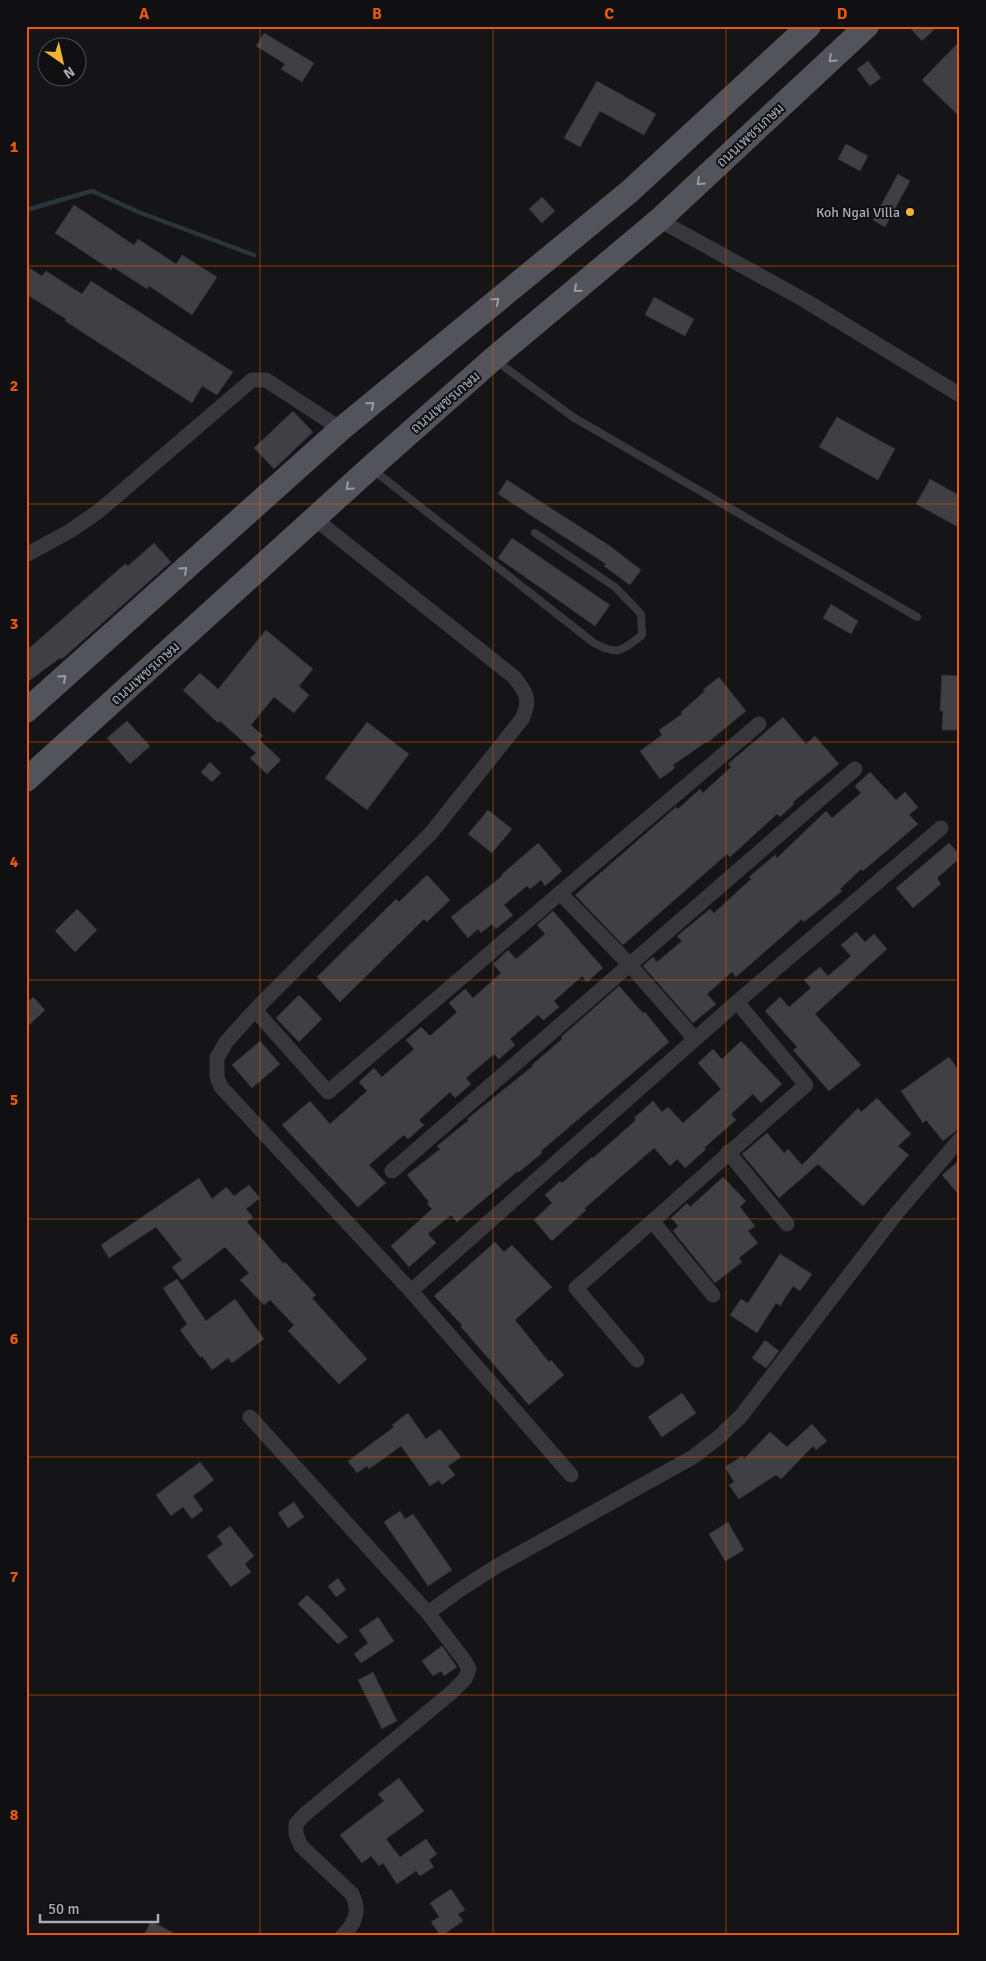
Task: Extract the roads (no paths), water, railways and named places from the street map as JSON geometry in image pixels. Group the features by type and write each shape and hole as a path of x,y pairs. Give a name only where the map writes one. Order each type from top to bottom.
{"main road":[{"path":"26,711 341,429 629,192 809,26"},
{"name":"ถนนเพชรเกษม","path":"26,780 493,359 659,220 867,26"}],"street":[{"path":"659,220 806,301 960,395"},
{"path":"26,555 70,531 99,511 252,380 266,380 341,429"},
{"path":"314,519 514,677 528,697 527,709 522,719 431,833 255,1010 226,1042 217,1058 217,1077 221,1087 411,1291 571,1475"},
{"path":"255,1010 328,1092 759,724"},
{"path":"392,1171 855,769"},
{"path":"411,1291 737,1002 941,828"},
{"path":"560,893 629,964 695,1039"},
{"path":"637,1360 576,1288 806,1085 737,1002"},
{"path":"428,1614 461,1589 497,1566 685,1461 719,1437 741,1416 896,1214 960,1139"},
{"path":"728,1152 787,1224"},
{"path":"653,1222 713,1295"},
{"path":"250,1417 428,1614 469,1669 465,1679 452,1692 304,1815 296,1824 296,1834 302,1846 352,1894 356,1904 356,1919 343,1935"}],"lane":[{"path":"493,359 573,417 917,617"},
{"path":"370,468 594,643 609,651 625,649 642,636 641,614 615,587 535,533"}],"waterway":[{"path":"26,210 92,191 141,213 254,255"}],"place":[{"name":"Koh Ngai Villa","path":"910,212"}]}
